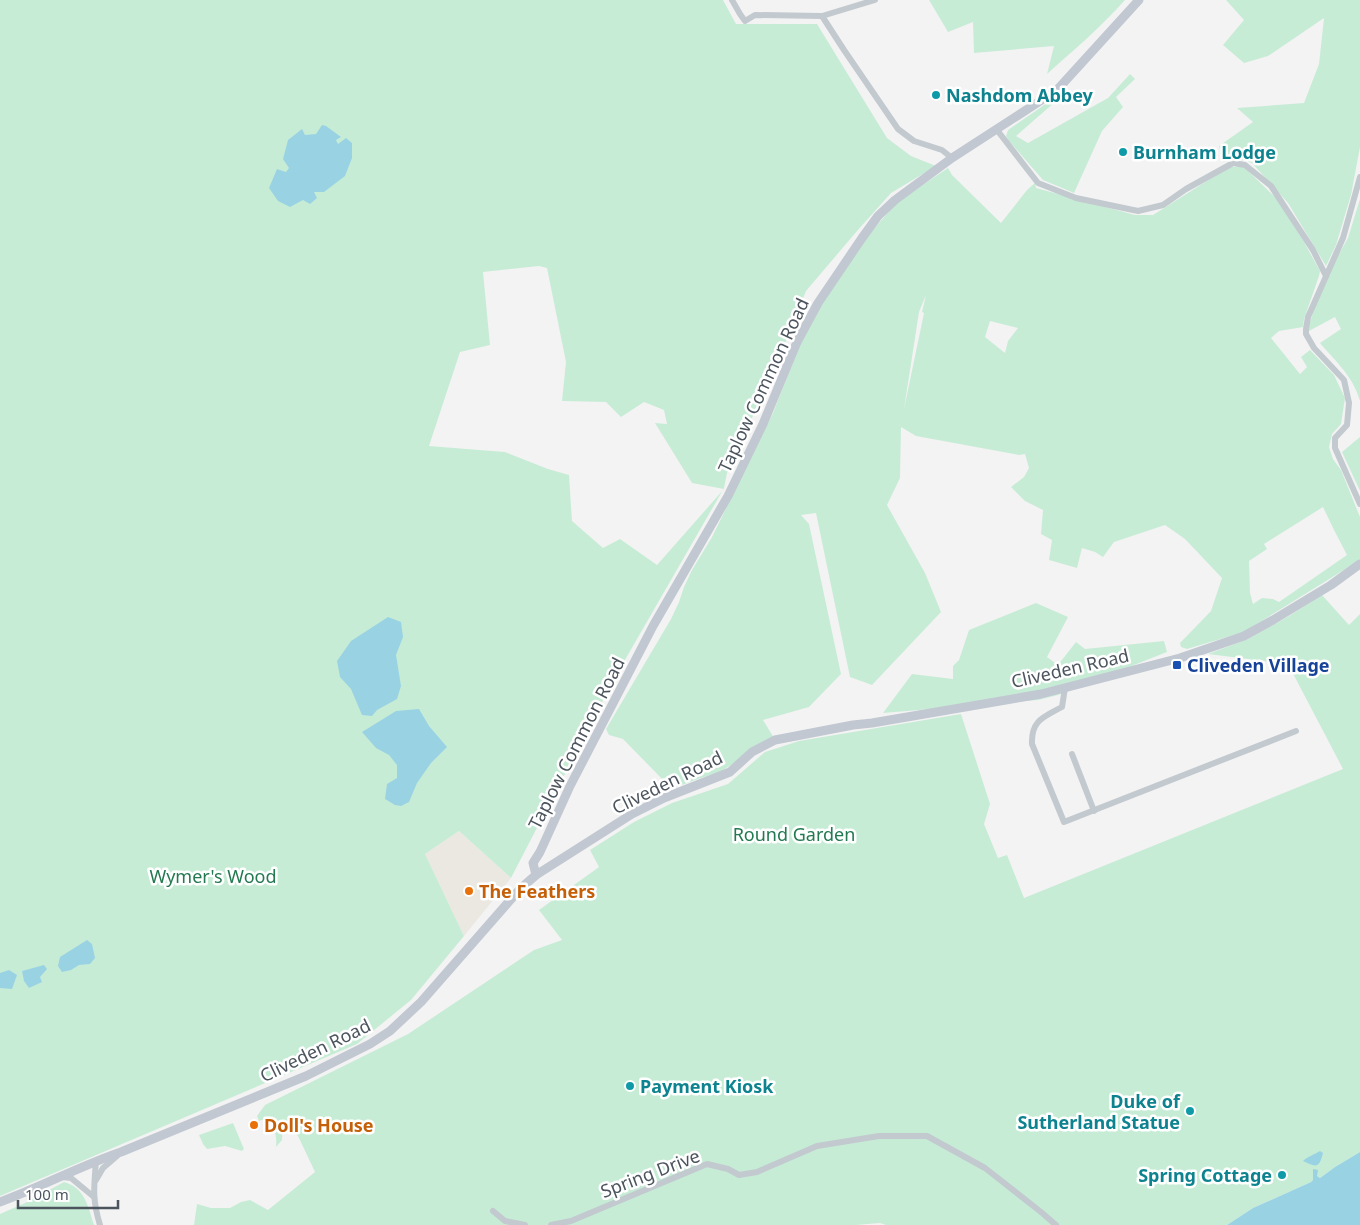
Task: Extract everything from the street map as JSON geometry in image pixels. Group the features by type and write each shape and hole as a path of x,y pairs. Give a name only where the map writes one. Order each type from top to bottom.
{"street":[{"path":"732,0 745,20 755,14 822,16 875,0"},
{"name":"Taplow Common Road","path":"536,875 533,863 540,852 570,786 653,626 728,496 763,424 797,342 818,303 862,238 878,216 895,200 952,158 1057,90 1139,0"},
{"path":"822,16 898,129 914,142 942,150 952,158"},
{"path":"997,130 1038,183 1076,198 1138,211 1163,206 1186,189 1232,163 1245,165 1271,186 1313,250 1326,276"},
{"path":"1360,177 1343,238 1308,316 1306,334 1314,348 1344,380 1348,403 1347,425 1335,438 1336,448 1360,504"},
{"name":"Cliveden Road","path":"0,1202 61,1177 96,1160 121,1152 306,1076 370,1044 390,1031 421,1002 506,903 536,875 632,814 664,798 730,772 752,752 775,740 1041,694 1180,658 1244,636 1331,585 1360,564"},
{"path":"1065,688 1062,707 1039,720 1032,732 1032,744 1064,822 1296,731"},
{"path":"1072,754 1094,811"},
{"name":"Spring Drive","path":"551,1225 571,1221 707,1164 728,1169 739,1175 756,1172 817,1146 879,1136 927,1136 985,1168 1056,1225"},
{"path":"94,1183 103,1168 121,1152"},
{"path":"96,1160 94,1197 100,1225"},
{"path":"61,1177 71,1178 94,1197"},
{"path":"493,1211 505,1221 525,1225"}],"shaded area":[{"path":"459,831 511,878 464,936 425,854"}],"green space":[{"name":"Wymer's Wood","path":"0,0 723,0 736,24 817,24 887,138 911,156 936,166 891,193 806,291 777,363 727,473 723,489 692,483 655,423 667,424 664,410 644,402 621,417 606,402 562,401 566,362 547,268 539,266 483,272 490,345 460,352 429,446 505,452 569,475 572,521 603,548 620,539 657,565 722,491 614,679 511,878 459,831 425,854 464,936 411,1000 357,1044 0,1196"},
{"path":"929,0 1125,0 1097,29 1047,74 1054,46 974,53 973,22 948,32"},
{"path":"1226,0 1360,0 1360,147 1351,195 1336,245 1326,266 1288,203 1252,163 1244,160 1223,162 1219,146 1253,122 1237,108 1304,103 1319,64 1324,18 1268,56 1244,63 1223,45 1244,20"},
{"path":"1130,74 1135,79 1116,97 1123,107 1102,131 1074,193 1043,180 1006,136 1008,130 1047,103 1060,91 1063,95 1016,136 1028,143 1108,98"},
{"path":"1229,167 1244,167 1277,199 1304,242 1320,271 1303,327 1279,331 1271,338 1300,374 1307,367 1301,357 1310,350 1334,375 1345,398 1341,424 1332,434 1329,447 1333,459 1341,470 1360,517 1360,560 1244,632 1187,649 1181,647 1180,643 1211,611 1222,578 1185,539 1165,525 1114,542 1103,557 1082,548 1077,568 1049,560 1052,540 1041,534 1043,510 1025,501 1011,487 1024,477 1029,468 1025,454 1019,455 916,436 901,427 900,478 887,505 925,573 941,612 872,685 850,677 816,513 801,515 809,524 841,674 809,707 763,720 774,738 720,772 669,790 667,784 623,739 609,735 606,729 671,619 692,570 712,537 773,413 805,332 824,296 872,231 897,202 948,168 952,175 1001,223 1027,190 1035,183 1036,188 1135,215 1153,215","holes":["926,295 904,409 919,312","990,321 1018,328 1008,341 1005,353 985,337","1323,507 1347,555 1279,602 1273,599 1262,598 1253,604 1250,593 1249,561 1267,549 1264,544"]},
{"path":"1360,199 1360,401 1353,384 1320,343 1341,329 1335,317 1309,331 1309,325 1317,301 1348,238"},
{"path":"1360,437 1360,491 1342,452"},
{"name":"Round Garden","path":"1322,595 1349,625 1360,614 1360,1152 1320,1178 1317,1176 1311,1182 1253,1208 1227,1225 886,1225 880,1223 856,1225 194,1225 197,1204 211,1208 230,1208 250,1200 268,1210 315,1172 298,1136 283,1122 282,1140 276,1147 276,1135 273,1128 265,1119 259,1121 257,1116 265,1105 408,1034 534,950 562,940 539,910 599,867 590,850 634,822 672,803 728,784 765,752 799,741 961,714 990,804 984,824 998,858 1007,855 1024,898 1343,769 1288,664 1208,654 1248,639"},
{"path":"1036,603 1068,617 1047,657 1058,665 1076,642 1085,649 1164,641 1167,652 1058,695 1038,700 883,713 912,674 953,679 953,666 959,660 969,630"},
{"path":"233,1123 244,1149 242,1151 225,1146 207,1149 199,1135"},
{"path":"64,1182 81,1193 94,1225 0,1225 0,1214"}],"water":[{"path":"322,125 341,137 336,140 338,144 346,138 352,143 352,158 345,176 324,192 314,192 317,198 310,204 303,200 290,207 278,201 269,188 277,169 286,172 289,168 283,159 288,140 302,129 305,135 316,134"},
{"path":"388,617 401,622 403,637 396,655 401,686 397,699 377,710 372,716 362,715 351,689 340,677 337,661 351,641"},
{"path":"419,709 429,726 447,747 431,763 417,783 409,802 401,806 395,805 385,799 387,784 397,778 397,765 389,755 376,748 362,732 396,711"},
{"path":"87,940 92,944 95,958 90,964 79,965 71,970 62,972 58,966 60,957"},
{"path":"44,965 47,969 40,977 42,982 29,988 24,981 22,971"},
{"path":"9,970 17,975 12,989 0,988 0,973"},
{"path":"1320,1151 1323,1153 1318,1164 1314,1165 1303,1161 1307,1158"},
{"path":"1360,1152 1360,1225 1227,1225 1253,1208 1311,1182 1313,1180 1313,1169 1318,1170 1317,1176 1320,1178"}],"place":[{"name":"Nashdom Abbey","path":"936,95"},
{"name":"Burnham Lodge","path":"1123,152"},
{"name":"Cliveden Village","path":"1177,665"},
{"name":"The Feathers","path":"469,891"},
{"name":"Payment Kiosk","path":"630,1086"},
{"name":"Duke of Sutherland Statue","path":"1190,1111"},
{"name":"Doll's House","path":"254,1125"},
{"name":"Spring Cottage","path":"1282,1175"}]}
